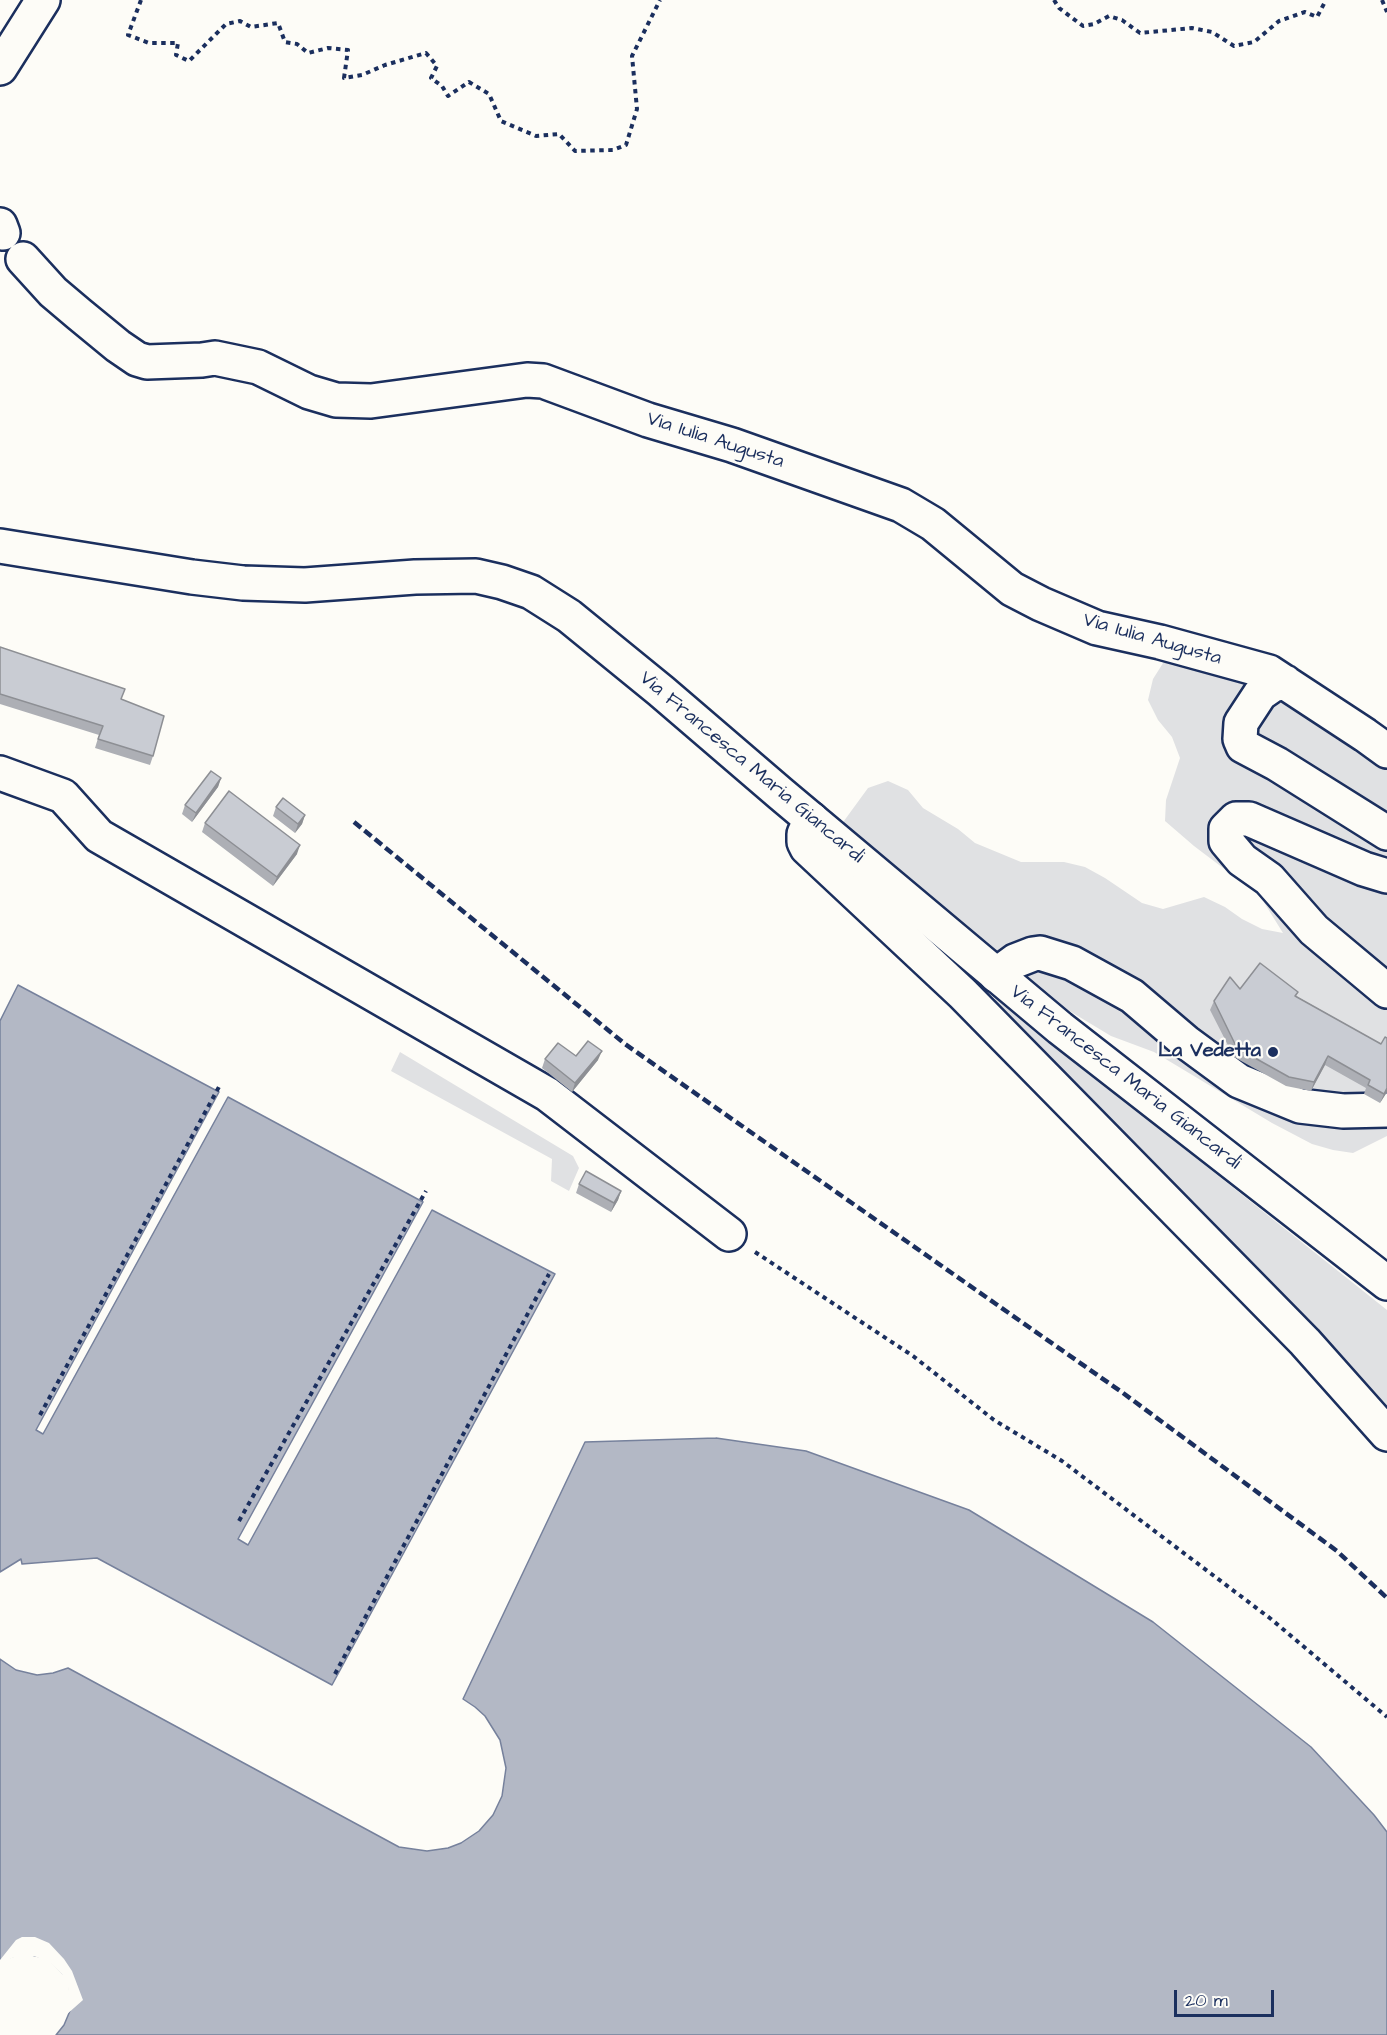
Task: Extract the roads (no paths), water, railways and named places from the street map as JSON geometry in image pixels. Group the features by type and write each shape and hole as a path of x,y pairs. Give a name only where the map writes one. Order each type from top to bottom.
{"street":[{"path":"0,68 43,0"},
{"name":"Via Iulia Augusta","path":"23,260 53,292 118,346 137,359 147,362 215,358 247,364 309,392 336,400 371,401 527,380 543,381 648,420 732,445 901,505 933,524 1012,589 1041,604 1097,628 1160,642 1261,670 1285,682 1387,751"},
{"name":"Via Francesca Maria Giancardi","path":"0,546 192,578 243,583 305,585 415,577 476,576 531,592 570,616 661,691 808,826 1166,1112 1387,1283"},
{"path":"1285,682 1273,685 1260,694 1241,723 1240,739 1243,746 1277,764 1387,833"},
{"path":"0,773 63,796 99,836 547,1094 729,1234"},
{"path":"1387,876 1364,869 1250,819 1236,819 1226,828 1226,842 1242,860 1269,879 1314,930 1387,991"},
{"path":"808,826 804,842 807,848 978,1010 1305,1342 1387,1434"},
{"path":"996,975 1015,962 1033,954 1040,953 1072,963 1132,996 1186,1042 1239,1081 1300,1106 1343,1111 1387,1110"}],"railway":[{"path":"354,822 625,1044 1123,1393 1337,1551 1387,1598"}],"place":[{"name":"La Vedetta","path":"1273,1052"}]}
